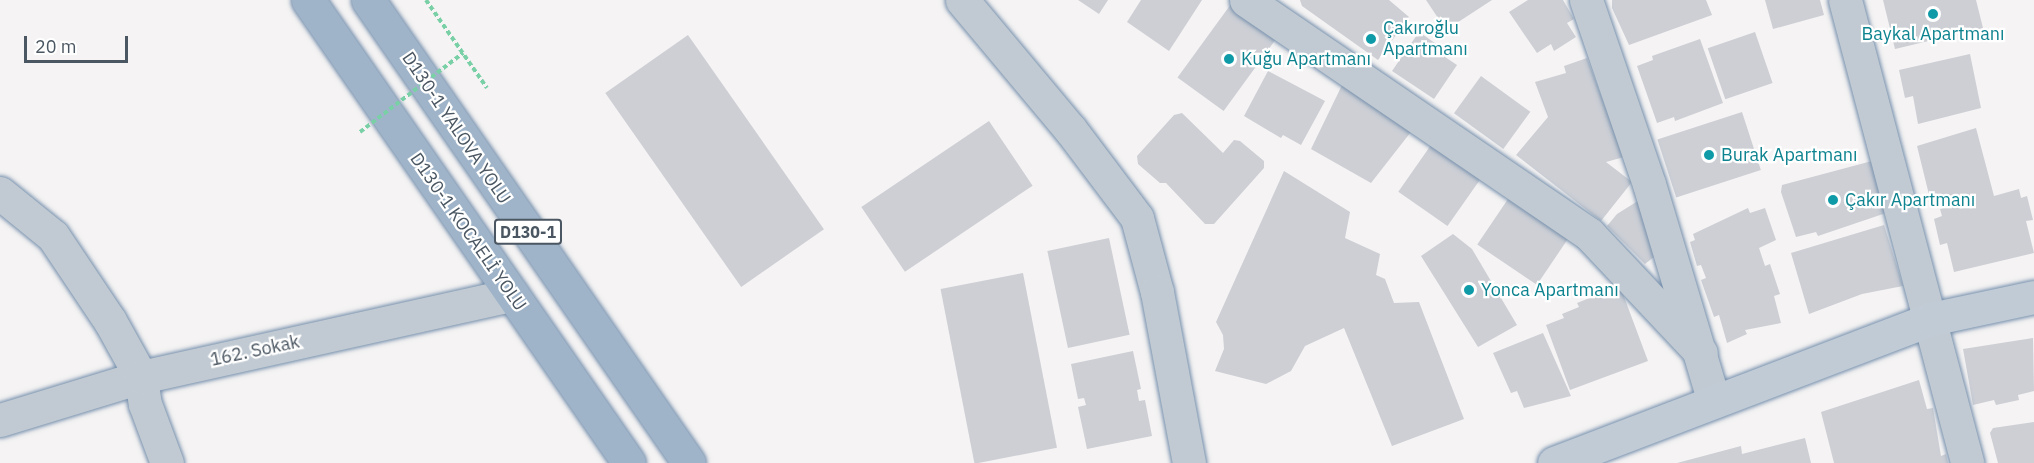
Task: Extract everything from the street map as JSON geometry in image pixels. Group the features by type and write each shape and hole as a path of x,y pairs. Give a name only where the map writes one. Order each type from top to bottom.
{"highway":[{"name":"D130-1 KOCAELİ YOLU","path":"308,0 629,463"},
{"name":"D130-1 YALOVA YOLU","path":"368,0 690,463"}],"main road":[{"path":"1554,463 1610,453 1714,402 1930,319 2034,297"}],"street":[{"path":"962,0 1070,129 1137,218 1157,292 1189,463"},
{"path":"1246,0 1589,234 1701,353"},
{"path":"1586,0 1701,353 1714,402"},
{"path":"1845,0 1967,463"},
{"path":"0,193 52,236 110,321 141,376 145,404 167,463"},
{"name":"162. Sokak","path":"0,420 141,376 512,295"}],"path":[{"path":"426,0 487,88"},
{"path":"360,132 463,52"}],"building":[{"path":"1078,0 1108,0 1099,14"},
{"path":"1141,0 1202,0 1169,51 1127,22"},
{"name":"Çakıroğlu Apartmanı","path":"1300,0 1389,0 1409,17 1378,60 1302,6"},
{"path":"1426,0 1492,0 1446,30"},
{"path":"1528,0 1563,0 1574,19 1567,23 1576,37 1554,51 1551,44 1537,53 1509,12"},
{"path":"1612,0 1706,0 1712,15 1629,45 1612,8"},
{"path":"1765,0 1820,0 1824,15 1773,29"},
{"name":"Baykal Apartmanı","path":"1883,0 1976,0 1983,28 1895,49"},
{"name":"Kuğu Apartmanı","path":"1231,4 1277,38 1224,111 1178,78"},
{"path":"1419,32 1445,50 1442,55 1457,65 1434,99 1392,71"},
{"path":"1755,32 1773,83 1725,99 1708,48"},
{"path":"688,35 824,229 741,287 605,93"},
{"path":"1700,39 1723,103 1675,121 1674,117 1657,123 1637,66 1653,60 1652,56"},
{"path":"1970,54 1981,108 1918,124 1913,96 1905,98 1899,70"},
{"path":"1587,58 1624,157 1606,162 1632,182 1601,221 1516,155 1548,117 1535,82 1566,73 1564,66"},
{"path":"1268,71 1325,101 1301,145 1283,135 1281,138 1244,116"},
{"path":"1481,76 1530,112 1503,149 1454,113"},
{"path":"1344,81 1414,128 1371,183 1311,149"},
{"name":"Burak Apartmanı","path":"1742,112 1761,170 1676,198 1657,140"},
{"path":"1182,113 1223,153 1234,140 1240,141 1264,161 1264,168 1214,224 1205,224 1166,183 1160,183 1138,164 1137,156 1174,115"},
{"path":"989,121 1033,186 905,272 861,207"},
{"path":"1976,128 1994,196 2019,189 2021,198 2027,196 2033,220 2026,221 2034,253 1954,272 1947,243 1940,245 1934,219 1942,216 1940,209 1965,202 1962,195 1932,207 1917,146"},
{"path":"1431,145 1480,179 1447,226 1398,192"},
{"name":"Çakır Apartmanı","path":"1872,161 1886,213 1818,236 1816,232 1796,237 1781,192 1782,185"},
{"path":"1284,171 1350,212 1345,238 1380,254 1376,275 1385,279 1394,303 1419,302 1464,419 1392,446 1344,328 1305,346 1291,371 1266,384 1215,371 1224,349 1223,335 1216,322"},
{"path":"1508,199 1568,239 1537,285 1477,245"},
{"path":"1641,199 1664,249 1645,264 1607,226 1617,214"},
{"path":"1748,208 1750,213 1765,208 1776,240 1759,248 1765,266 1770,264 1780,294 1774,296 1781,323 1745,330 1747,334 1727,343 1719,315 1714,317 1701,280 1706,278 1701,265 1697,266 1690,242 1695,240 1693,234"},
{"path":"1884,225 1903,286 1862,294 1809,314 1791,253"},
{"name":"Yonca Apartmanı","path":"1453,234 1472,249 1517,325 1478,347 1421,256"},
{"path":"1109,238 1130,335 1068,348 1047,251"},
{"path":"1023,273 1057,448 974,463 941,289"},
{"path":"1620,286 1648,361 1570,390 1546,325 1564,318 1562,314 1579,307 1577,303"},
{"path":"1543,333 1571,396 1524,408 1517,391 1511,393 1493,353"},
{"path":"2033,338 2034,391 2018,395 2019,400 1996,405 1994,400 1973,405 1963,349"},
{"path":"1133,351 1141,389 1137,390 1139,401 1145,400 1152,436 1087,449 1078,407 1086,405 1084,398 1078,399 1071,364"},
{"path":"1919,380 1927,409 1933,408 1941,456 1946,454 1948,463 1834,463 1821,412"},
{"path":"2034,422 2034,463 1998,463 1990,433 1993,428"},
{"path":"1805,438 1811,463 1677,463 1741,446 1742,454"}],"place":[{"name":"Baykal Apartmanı","path":"1933,14"},
{"name":"Çakıroğlu Apartmanı","path":"1371,39"},
{"name":"Kuğu Apartmanı","path":"1229,59"},
{"name":"Burak Apartmanı","path":"1709,155"},
{"name":"Çakır Apartmanı","path":"1833,200"},
{"name":"Yonca Apartmanı","path":"1469,290"}]}
